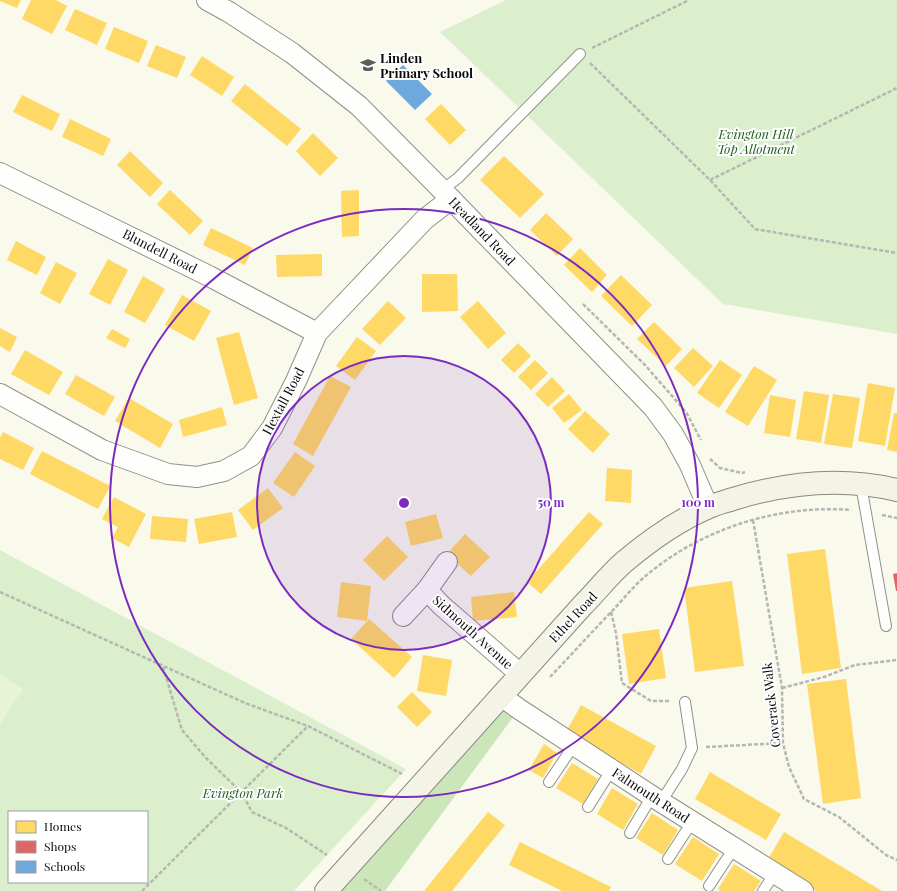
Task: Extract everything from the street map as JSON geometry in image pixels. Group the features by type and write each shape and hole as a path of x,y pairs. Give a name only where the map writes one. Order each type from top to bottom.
{"street":[{"name":"Headland Road","path":"207,0 229,12 292,53 359,106 447,194 653,407 673,434 690,465 708,507"},
{"name":"Blundell Road","path":"0,172 209,276 317,333"},
{"name":"Hextall Road","path":"0,394 102,450 168,474 197,477 224,471 251,456 272,428 296,381 317,333 368,281 447,194"},
{"name":"Ethel Road","path":"326,891 520,674 623,563 680,521 708,507 758,491 807,484 881,486 897,490"},
{"name":"Sidmouth Avenue","path":"403,616 426,590 447,562"},
{"name":"Sidmouth Avenue","path":"426,590 520,674"},
{"name":"Falmouth Road","path":"501,696 692,822 803,891"}],"lane":[{"path":"447,194 458,178 580,54"},
{"path":"861,485 886,626"},
{"path":"630,833 682,769 692,748 686,702"},
{"path":"549,782 574,745"},
{"path":"588,807 612,769"},
{"path":"668,859 692,822"},
{"path":"710,886 734,848"},
{"path":"763,891 775,873"}],"path":[{"path":"689,0 580,54 710,180 755,229 897,253"},
{"path":"710,180 897,88"},
{"path":"582,303 645,365 686,412 702,441"},
{"path":"707,453 710,459 720,468 742,473 749,472"},
{"path":"550,677 641,580 681,550 717,532 753,520 797,511 832,508 866,511 897,518"},
{"name":"Coverack Walk","path":"753,520 782,688 783,743 789,767 804,799 839,817 886,855 897,860"},
{"path":"0,592 245,703 308,726 402,774"},
{"path":"611,612 616,633 622,683 651,701 686,702"},
{"path":"782,688 824,677 855,665 897,660"},
{"path":"163,666 182,730 206,758 241,792 252,812 286,828 327,855"},
{"path":"142,891 308,726"},
{"path":"692,748 783,743"}],"green space":[{"name":"Evington Hill Top Allotment","path":"506,0 897,0 897,334 723,304 440,32"},
{"name":"Evington Park","path":"0,550 406,769 294,891 0,891"},
{"path":"0,674 23,689 0,724"},
{"path":"501,696 519,709 385,891 330,891"}],"building: Homes":[{"path":"0,0 21,0 17,8"},
{"path":"31,0 56,0 67,6 52,34 22,19"},
{"path":"75,9 107,23 97,45 65,30"},
{"path":"114,27 148,41 139,63 105,49"},
{"path":"156,45 186,57 177,78 147,66"},
{"path":"202,56 234,77 222,96 190,75"},
{"path":"245,84 301,129 287,146 231,101"},
{"path":"22,95 60,114 52,131 13,112"},
{"path":"441,104 466,130 450,145 425,119"},
{"path":"70,119 111,139 103,156 62,137"},
{"path":"313,133 338,158 320,176 296,151"},
{"path":"130,151 163,183 150,197 117,165"},
{"path":"504,156 544,194 520,218 480,180"},
{"path":"170,190 203,221 190,235 157,204"},
{"path":"359,190 359,236 342,237 341,191"},
{"path":"546,213 573,239 557,256 530,230"},
{"path":"211,228 253,248 245,265 203,245"},
{"path":"16,241 46,257 37,275 7,260"},
{"path":"580,248 607,275 592,292 564,265"},
{"path":"322,254 322,276 277,277 276,255"},
{"path":"108,259 128,270 110,305 89,294"},
{"path":"56,262 77,273 60,304 40,293"},
{"path":"422,274 457,274 458,311 422,312"},
{"path":"621,275 652,305 632,326 601,296"},
{"path":"143,276 165,289 145,323 124,312"},
{"path":"182,295 211,311 194,341 165,325"},
{"path":"388,301 406,318 380,345 362,329"},
{"path":"478,301 506,333 488,349 460,317"},
{"path":"654,322 682,349 666,366 637,339"},
{"path":"0,328 17,337 10,352 0,346"},
{"path":"112,329 130,339 125,348 106,338"},
{"path":"239,332 258,398 234,405 216,338"},
{"path":"357,337 376,351 355,380 336,366"},
{"path":"518,343 531,356 514,373 501,360"},
{"path":"693,348 713,366 694,387 674,368"},
{"path":"25,350 63,372 49,395 11,374"},
{"path":"535,360 548,373 531,390 518,377"},
{"path":"720,360 742,375 719,408 697,393"},
{"path":"754,366 777,380 748,426 725,412"},
{"path":"76,375 115,397 104,416 65,394"},
{"path":"330,376 351,387 313,456 293,444"},
{"path":"552,377 565,391 548,407 535,394"},
{"path":"868,383 895,388 885,446 858,441"},
{"path":"804,391 829,395 821,443 796,439"},
{"path":"569,394 582,410 564,423 552,408"},
{"path":"833,394 860,398 852,448 824,444"},
{"path":"770,395 796,400 790,437 764,433"},
{"path":"129,398 173,424 160,448 115,421"},
{"path":"222,407 227,425 183,437 179,420"},
{"path":"585,411 610,434 593,453 568,429"},
{"path":"894,413 897,413 897,452 887,450"},
{"path":"3,432 34,448 23,470 0,459 0,438"},
{"path":"42,451 110,486 98,509 30,474"},
{"path":"295,452 315,466 294,497 273,483"},
{"path":"607,468 632,470 631,503 605,501"},
{"path":"268,488 283,508 253,530 238,510"},
{"path":"114,497 146,514 129,547 112,538 118,527 102,519"},
{"path":"232,512 237,537 199,544 194,519"},
{"path":"589,512 603,524 541,594 527,582"},
{"path":"436,514 443,538 411,546 405,522"},
{"path":"152,516 188,519 186,542 150,539"},
{"path":"465,534 490,557 471,576 447,554"},
{"path":"387,536 408,557 384,581 363,560"},
{"path":"825,549 841,668 802,674 787,554"},
{"path":"732,581 744,666 695,672 684,588"},
{"path":"341,582 371,586 367,621 337,617"},
{"path":"514,592 517,617 473,621 471,597"},
{"path":"369,619 412,657 394,678 351,639"},
{"path":"659,629 666,678 629,684 622,634"},
{"path":"423,655 452,660 446,696 417,691"},
{"path":"846,679 861,798 823,804 807,684"},
{"path":"412,692 432,712 417,727 397,707"},
{"path":"581,705 656,746 641,774 566,732"},
{"path":"544,744 557,753 543,778 529,770"},
{"path":"572,763 598,779 583,804 556,788"},
{"path":"710,772 781,814 766,840 695,799"},
{"path":"612,788 638,804 623,830 597,814"},
{"path":"488,812 505,825 452,891 424,891"},
{"path":"652,813 678,830 663,855 636,838"},
{"path":"784,832 882,891 816,891 767,861"},
{"path":"693,837 719,854 702,881 675,864"},
{"path":"520,842 611,887 609,891 562,891 509,865"},
{"path":"734,864 761,881 754,891 721,891 718,889"}],"building: Shops":[{"path":"897,573 897,591 896,591 893,574"}],"building: Schools":[{"path":"403,65 432,94 415,110 386,81"}],"place":[{"name":"Linden Primary School","path":"368,65"}]}
